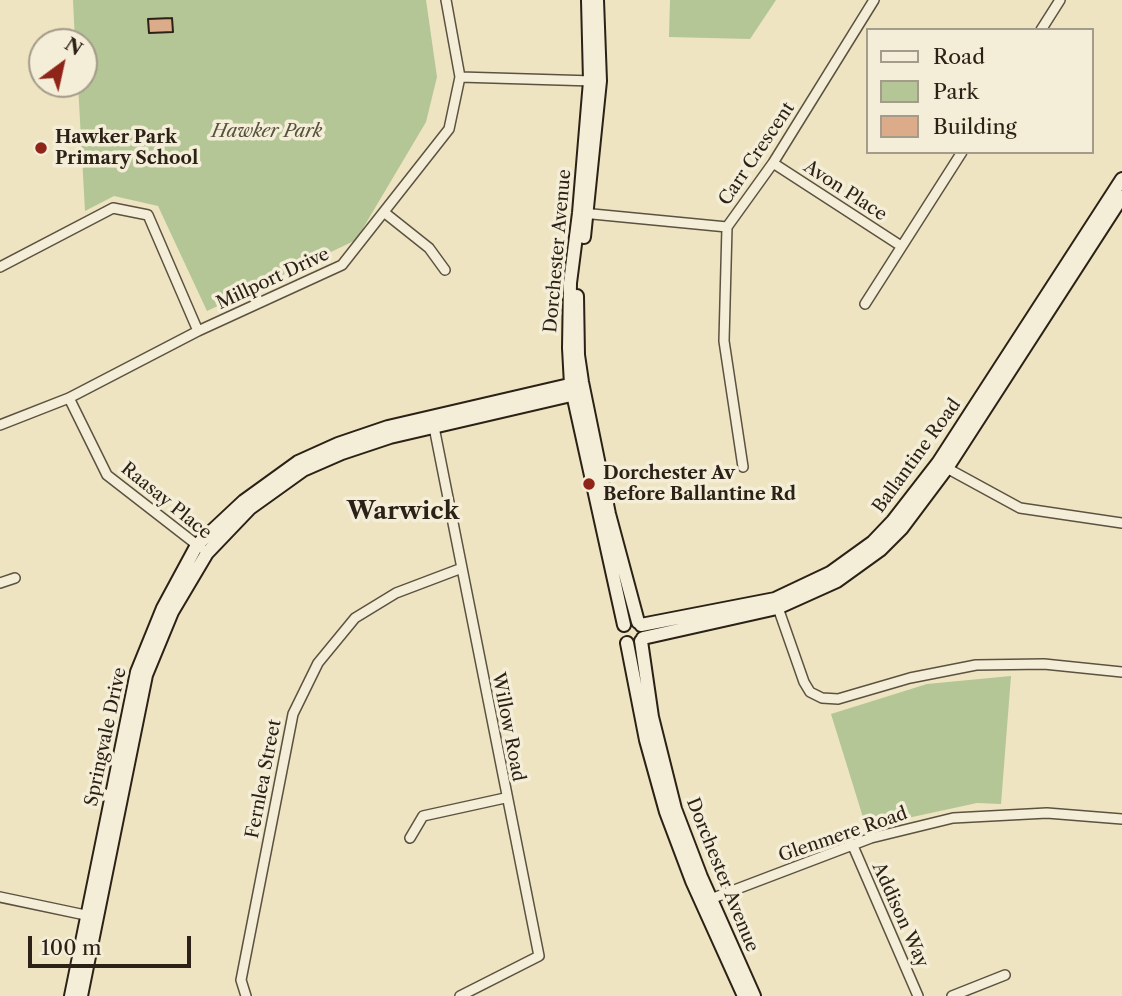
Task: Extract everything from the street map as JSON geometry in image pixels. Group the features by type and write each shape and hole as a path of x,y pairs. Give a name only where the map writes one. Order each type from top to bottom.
{"street":[{"path":"446,0 460,77 595,81"},
{"name":"Dorchester Avenue","path":"588,0 595,81"},
{"name":"Dorchester Avenue","path":"597,0 595,81 584,213 568,317 578,388 624,625 621,637 627,643 646,740 666,812 754,996"},
{"name":"Carr Crescent","path":"743,467 724,341 727,227 773,163 874,0"},
{"path":"1042,28 1060,0"},
{"name":"Millport Drive","path":"0,425 69,398 198,331 342,265 449,129 460,77"},
{"path":"865,304 961,154"},
{"name":"Avon Place","path":"773,163 901,246"},
{"name":"Ballantine Road","path":"943,466 1122,179"},
{"name":"Ballantine Road","path":"641,632 776,603 830,573 873,542 943,466 1122,197"},
{"path":"0,267 113,208 148,215 198,331"},
{"path":"385,213 429,248 445,270"},
{"path":"584,213 727,227"},
{"name":"Dorchester Avenue","path":"578,388 641,632 652,717 665,775 707,900 744,996"},
{"name":"Springvale Drive","path":"71,996 91,916 137,672 163,608 202,549 244,501 298,462 367,433 433,422 578,388"},
{"name":"Raasay Place","path":"69,398 107,475 202,549"},
{"name":"Willow Road","path":"433,422 505,798 539,956 460,996"},
{"path":"943,466 1020,508 1122,523"},
{"name":"Fernlea Street","path":"246,996 241,979 293,714 318,663 355,618 396,593 462,568"},
{"path":"0,583 15,578"},
{"path":"776,603 804,682 810,692 822,698 838,699 910,678 976,665 1044,664 1122,671"},
{"path":"624,625 641,632 636,644 627,643"},
{"path":"410,838 423,816 505,798"},
{"name":"Glenmere Road","path":"707,900 853,846 921,825 978,815 1047,813 1122,819"},
{"name":"Addison Way","path":"853,846 918,996"},
{"path":"0,897 91,916"},
{"name":"Springvale Drive","path":"81,996 91,916"},
{"path":"953,996 1005,975"}],"green space":[{"name":"Hawker Park","path":"73,0 426,0 437,77 426,122 356,240 207,311 158,206 114,196 85,211 79,98 98,98 98,28 74,28"},
{"path":"670,0 776,0 750,39 669,37"},
{"path":"1011,676 1001,804 977,803 866,827 831,714 927,684"}],"building":[{"path":"172,18 173,32 149,33 148,19"}],"place":[{"name":"Hawker Park Primary School","path":"41,148"},
{"name":"Dorchester Av Before Ballantine Rd","path":"589,484"}],"district":[{"name":"Warwick","path":"403,512"}]}
